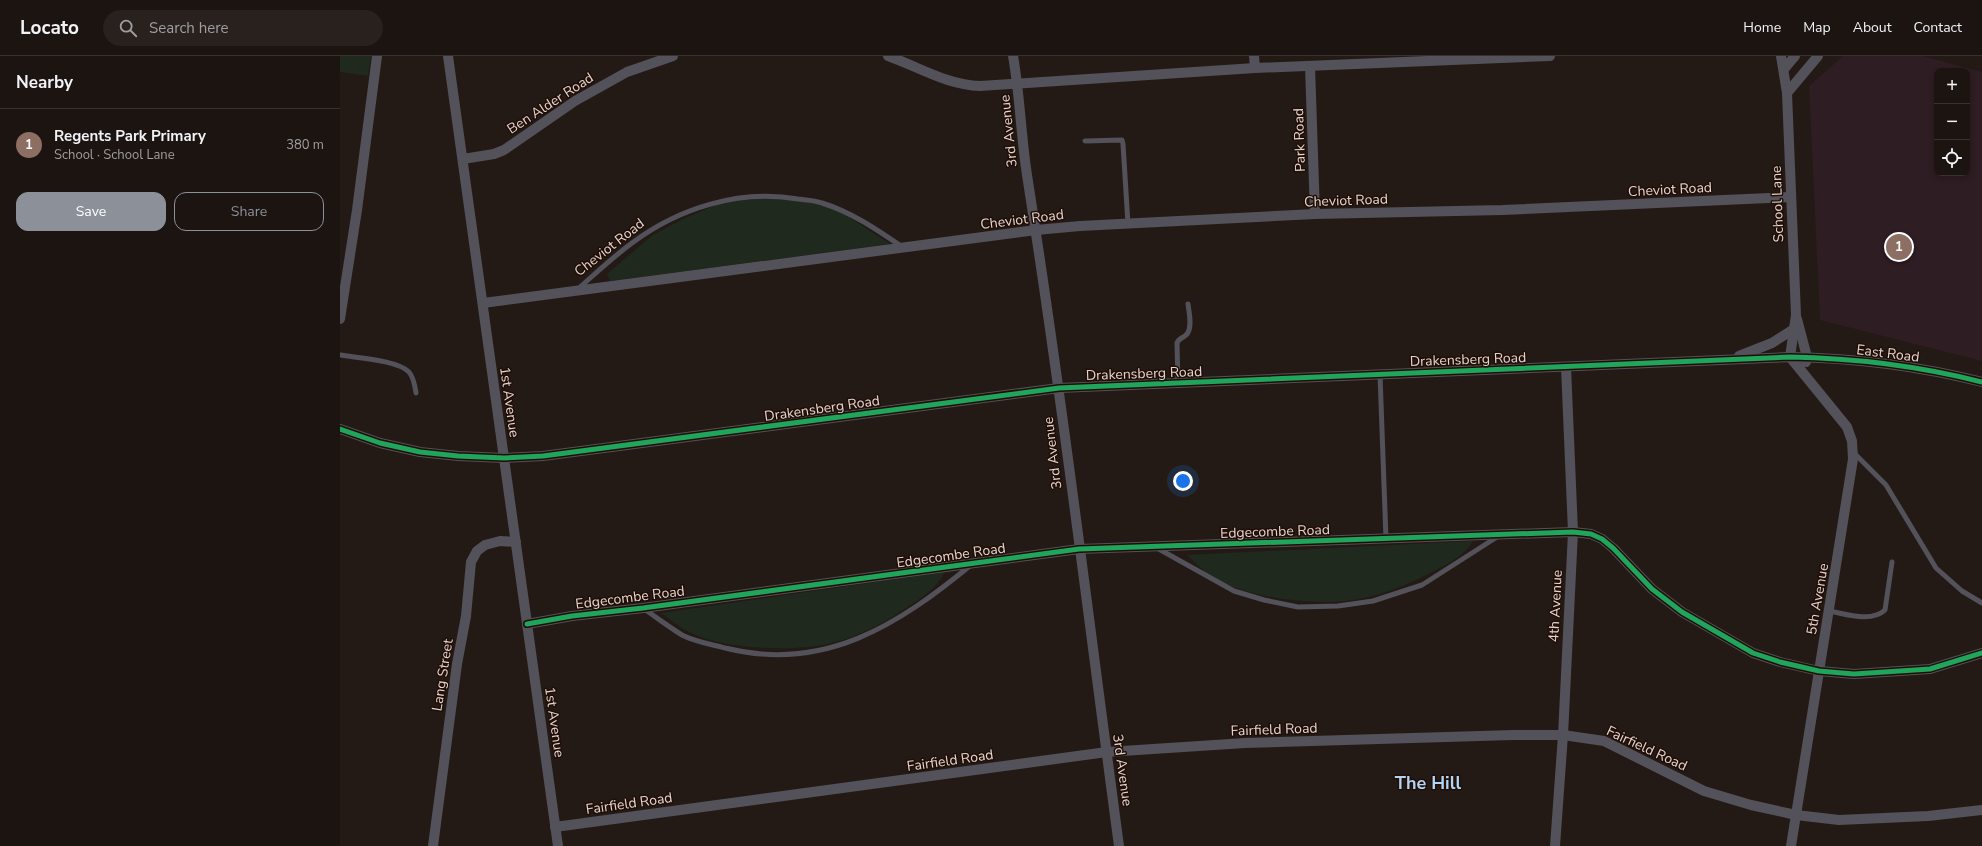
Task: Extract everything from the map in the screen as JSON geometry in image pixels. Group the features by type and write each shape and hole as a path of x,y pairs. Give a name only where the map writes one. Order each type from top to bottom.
{"street":[{"path":"340,319 357,210 377,56"},
{"name":"1st Avenue","path":"448,56 558,846"},
{"name":"Ben Alder Road","path":"463,159 494,154 504,150 581,97 627,72 673,56"},
{"path":"888,56 948,81 964,85 980,86 1018,82 1255,68 1550,56"},
{"name":"3rd Avenue","path":"1013,56 1018,82 1026,173 1036,230 1059,388 1079,549 1120,846"},
{"path":"1254,56 1255,68"},
{"name":"School Lane","path":"1780,56 1784,70 1787,92 1796,315 1790,357"},
{"path":"1784,70 1795,56"},
{"path":"1787,92 1818,56"},
{"name":"Park Road","path":"1310,66 1315,214"},
{"name":"Cheviot Road","path":"483,304 577,290 1036,230 1315,214 1503,210 1791,197"},
{"name":"School Lane","path":"1796,315 1807,357"},
{"path":"1727,360 1772,343 1794,329"},
{"name":"Drakensberg Road","path":"340,429 380,443 420,452 458,456 504,458 587,451 1059,388 1790,357"},
{"name":"East Road","path":"1790,357 1886,362 1951,374 1982,382"},
{"name":"5th Avenue","path":"1790,357 1847,427 1852,442 1853,451 1846,506 1791,846"},
{"path":"1803,372 1807,357"},
{"name":"4th Avenue","path":"1555,846 1563,735 1573,532 1566,367"},
{"name":"Edgecombe Road","path":"527,624 572,616 972,565 1079,549 1573,532 1591,534 1602,539 1652,589 1682,612 1721,636 1753,653 1780,662 1819,671 1854,674 1930,669 1982,653"},
{"name":"Lang Street","path":"433,846 457,664 466,616 471,562 477,550 485,545 500,541 516,542"},
{"name":"Fairfield Road","path":"555,827 1107,752 1245,744 1497,735 1563,735 1604,741 1704,791 1751,805 1796,815 1839,820 1928,816 1982,810"}],"lane":[{"path":"1084,141 1122,140 1124,144 1128,224"},
{"name":"Cheviot Road","path":"577,290 632,243 667,221 723,200 750,196 784,197 821,203 867,223 904,248"},
{"path":"1178,383 1177,343 1179,339 1187,334 1189,329 1188,304"},
{"path":"340,356 394,364 404,368 413,379 416,393"},
{"path":"1380,375 1386,539"},
{"path":"1853,451 1886,485 1936,568 1962,590 1982,603"},
{"path":"1157,547 1234,591 1264,600 1298,607 1338,606 1373,601 1422,585 1482,548 1500,535"},
{"path":"1829,611 1859,616 1875,617 1880,615 1886,610 1892,562"},
{"path":"643,608 683,635 703,642 743,652 805,653 834,648 868,635 910,612 938,593 972,565"}],"shaded area":[{"path":"1843,56 1923,56 1967,68 1934,68 1934,176 1970,176 1970,69 1982,72 1982,361 1820,320 1809,86"}],"green space":[{"path":"340,56 371,56 368,76 340,72"},
{"path":"760,197 805,200 835,208 890,244 610,281 607,274 653,235 683,219 725,201"},
{"path":"1473,541 1459,557 1410,583 1372,596 1337,602 1281,599 1243,590 1212,577 1187,555"},
{"path":"945,572 937,584 927,594 887,620 869,630 851,637 816,646 799,648 759,648 721,643 689,632 661,613"}],"cycle path":[{"path":"340,429 380,443 420,452 458,456 504,458 543,456 1059,388 1790,357 1839,359 1911,367 1982,382"},
{"path":"527,624 572,616 643,608 1079,549 1573,532 1591,534 1602,539 1613,548 1652,589 1682,612 1753,653 1780,662 1819,671 1854,674 1930,669 1982,653"}],"place":[{"name":"Regents Park Primary","path":"1899,247"}],"district":[{"name":"The Hill","path":"1428,783"}]}
